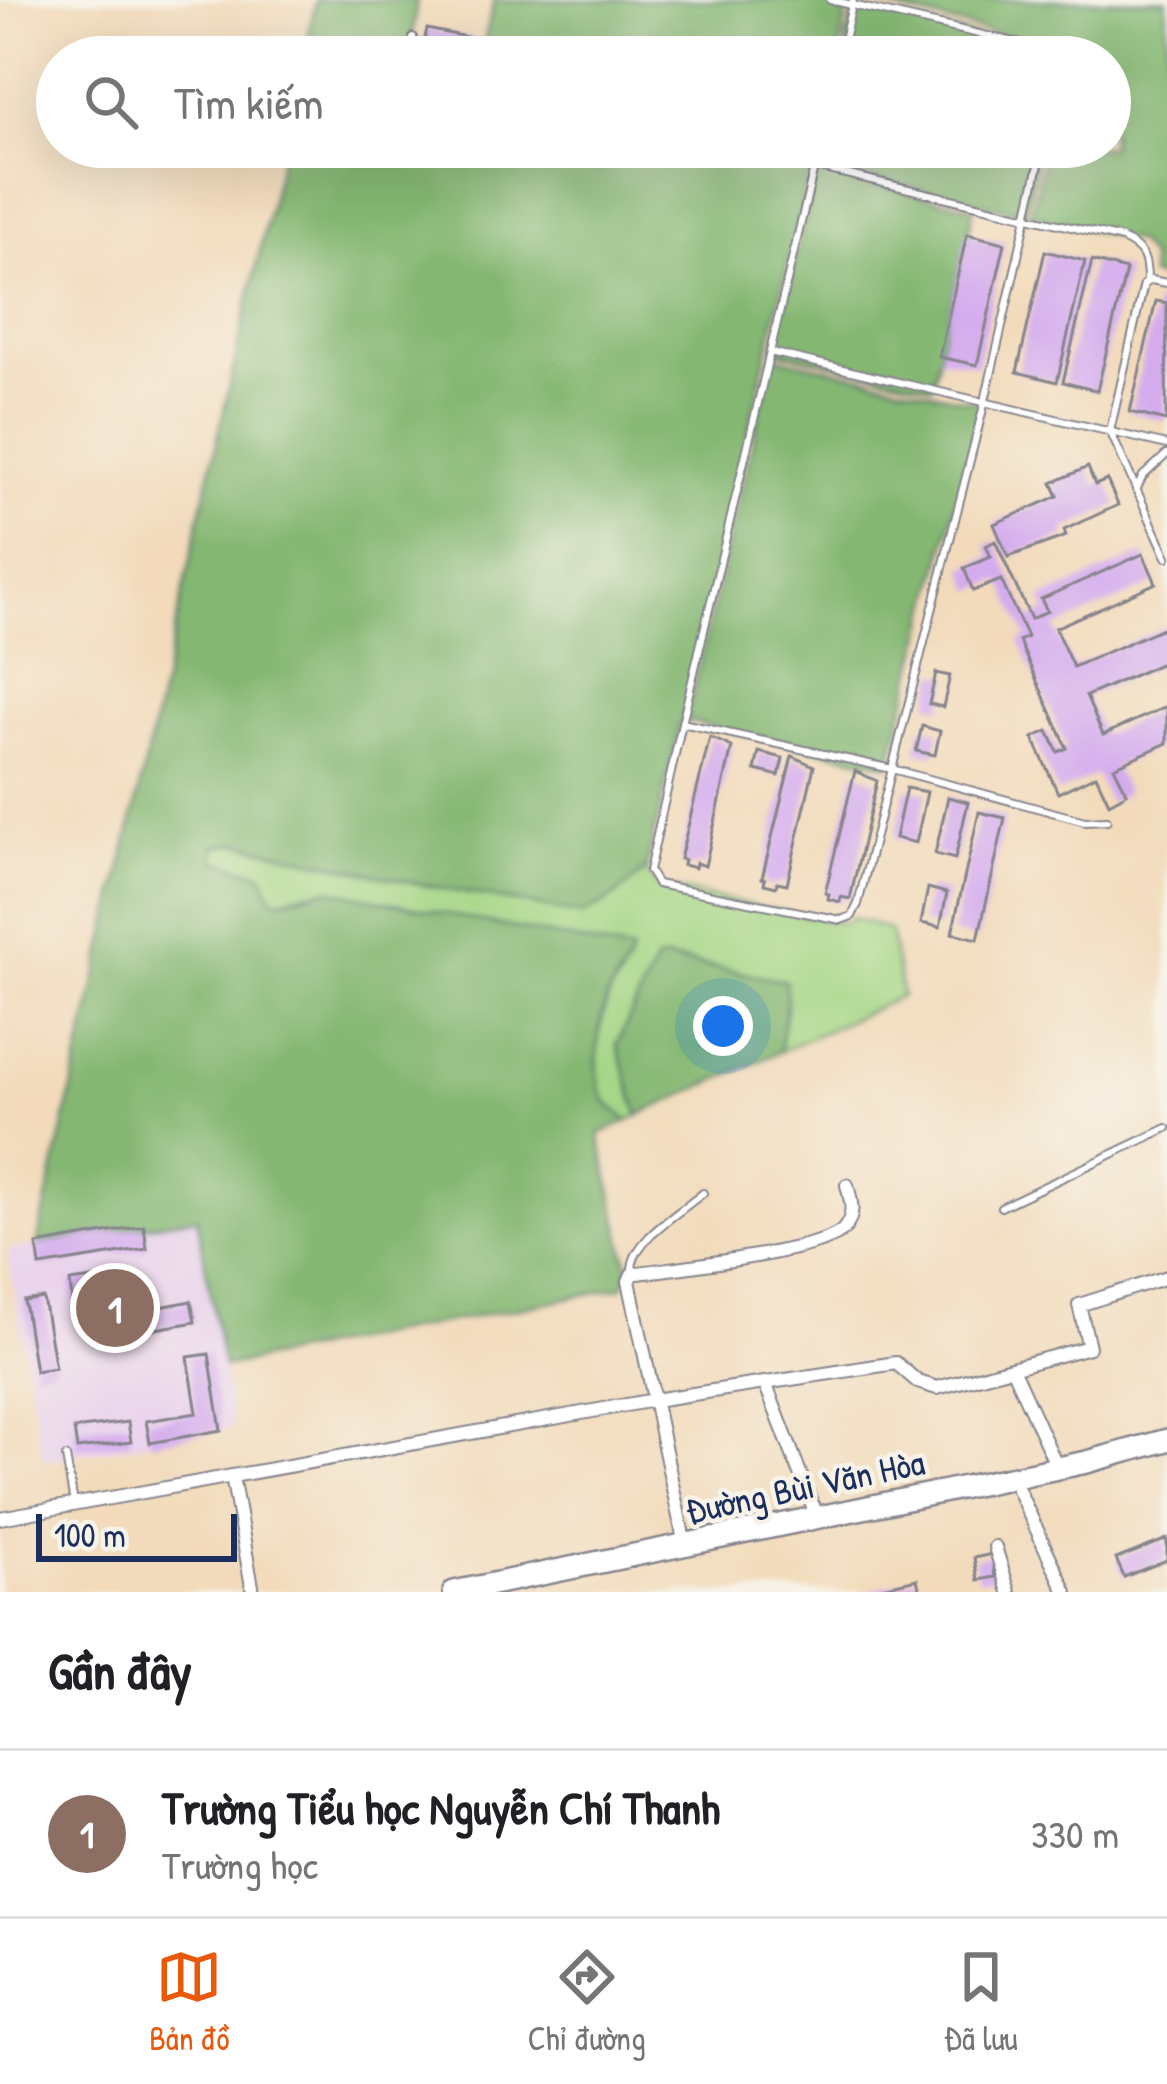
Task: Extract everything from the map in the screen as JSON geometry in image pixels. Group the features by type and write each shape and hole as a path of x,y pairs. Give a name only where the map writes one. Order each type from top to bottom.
{"main road":[{"name":"Đường Bùi Văn Hòa","path":"454,1592 1058,1468 1167,1440"}],"street":[{"path":"685,1545 628,1288 632,1274 819,1244 846,1227 854,1208 847,1184"},
{"path":"0,1517 654,1400 896,1363 918,1382 937,1388 1089,1347 1079,1305 1167,1277"},
{"path":"1012,1368 1058,1468"},
{"path":"765,1383 817,1516"},
{"path":"232,1476 253,1592"},
{"path":"1012,1477 1066,1592"},
{"path":"995,1547 1009,1592"}],"lane":[{"path":"830,0 990,36"},
{"path":"845,36 853,3"},
{"path":"814,168 649,871 657,884 841,920 851,916 858,904 1038,168"},
{"path":"818,168 1135,245 1147,260 1147,281 1110,431 1167,557"},
{"path":"1147,281 1167,283"},
{"path":"770,352 985,400 1167,450 1136,490"},
{"path":"682,724 892,769 1085,821 1107,820"},
{"path":"1000,1207 1167,1128"},
{"path":"632,1274 631,1263 643,1245 703,1193"},
{"path":"66,1457 74,1504"}],"shaded area":[{"path":"197,1217 233,1428 43,1461 7,1250"}],"green space":[{"path":"316,0 417,0 413,36 308,36"},
{"path":"494,0 815,0 848,8 842,36 486,36"},
{"path":"857,0 1167,0 1167,280 1150,276 1150,259 1136,242 1031,215 1041,168 1131,168 1131,36 1004,36"},
{"path":"854,9 974,36 848,36"},
{"path":"278,168 810,169 646,870 583,915 239,843 215,846 216,861 263,874 271,896 279,900 326,889 631,952 603,1010 597,1060 606,1101 628,1121 599,1134 629,1271 623,1287 223,1367 197,1217 37,1245"},
{"path":"830,168 1035,168 1025,214"},
{"path":"816,171 974,208 932,386 774,350"},
{"path":"773,356 981,403 890,765 686,721"},
{"path":"239,843 419,884 583,914 611,899 646,870 656,886 841,923 854,918 890,930 902,996 779,1052 787,1001 784,981 678,960 635,1009 617,1044 639,1115 628,1121 606,1100 597,1073 602,1019 621,977 308,891 279,900 271,896 263,874 216,861 215,845"},
{"path":"656,961 785,981 787,1001 779,1052 639,1115 617,1044"}],"building":[{"path":"427,29 461,36 425,36"},
{"path":"967,234 1005,243 977,365 939,357"},
{"path":"1045,251 1085,261 1057,382 1017,372"},
{"path":"1092,261 1126,270 1097,391 1063,382"},
{"path":"1156,301 1167,303 1166,421 1130,412"},
{"path":"1088,467 1095,485 1107,480 1118,505 1064,530 1066,536 1008,557 994,524 1058,496 1052,483"},
{"path":"995,541 1031,619 1047,611 1041,599 1143,554 1156,583 1055,628 1073,667 1167,626 1167,661 1086,696 1103,735 1167,706 1167,743 1114,767 1127,793 1109,803 1096,775 1058,793 1033,738 1048,731 1058,752 1067,748 1019,641 1027,637 1001,580 973,591 964,568 991,557 986,546"},
{"path":"936,673 950,676 943,707 929,704"},
{"path":"922,726 940,731 935,755 916,751"},
{"path":"710,737 732,747 705,866 696,863 695,868 683,865 680,859"},
{"path":"759,752 783,758 779,776 755,770"},
{"path":"792,756 814,766 787,884 777,882 776,887 764,884 762,878"},
{"path":"855,771 877,781 850,899 841,897 840,902 828,899 825,893"},
{"path":"906,788 927,792 916,843 895,838"},
{"path":"948,797 968,802 955,859 935,854"},
{"path":"979,812 1005,818 978,939 952,933"},
{"path":"928,888 947,893 940,927 921,923"},
{"path":"144,1226 147,1249 40,1266 37,1245"},
{"path":"122,1275 124,1293 72,1300 70,1282"},
{"path":"43,1298 55,1368 35,1371 24,1301"},
{"path":"191,1301 195,1322 133,1333 130,1313"},
{"path":"209,1354 221,1430 150,1443 146,1421 197,1413 188,1357"},
{"path":"128,1422 131,1442 77,1449 74,1429"},
{"path":"1167,1539 1167,1560 1124,1577 1116,1559"},
{"path":"992,1554 995,1577 978,1580 974,1558"},
{"path":"917,1579 920,1592 868,1592 868,1590"}],"place":[{"name":"Trường Tiểu học Nguyễn Chí Thanh","path":"115,1308"}]}
